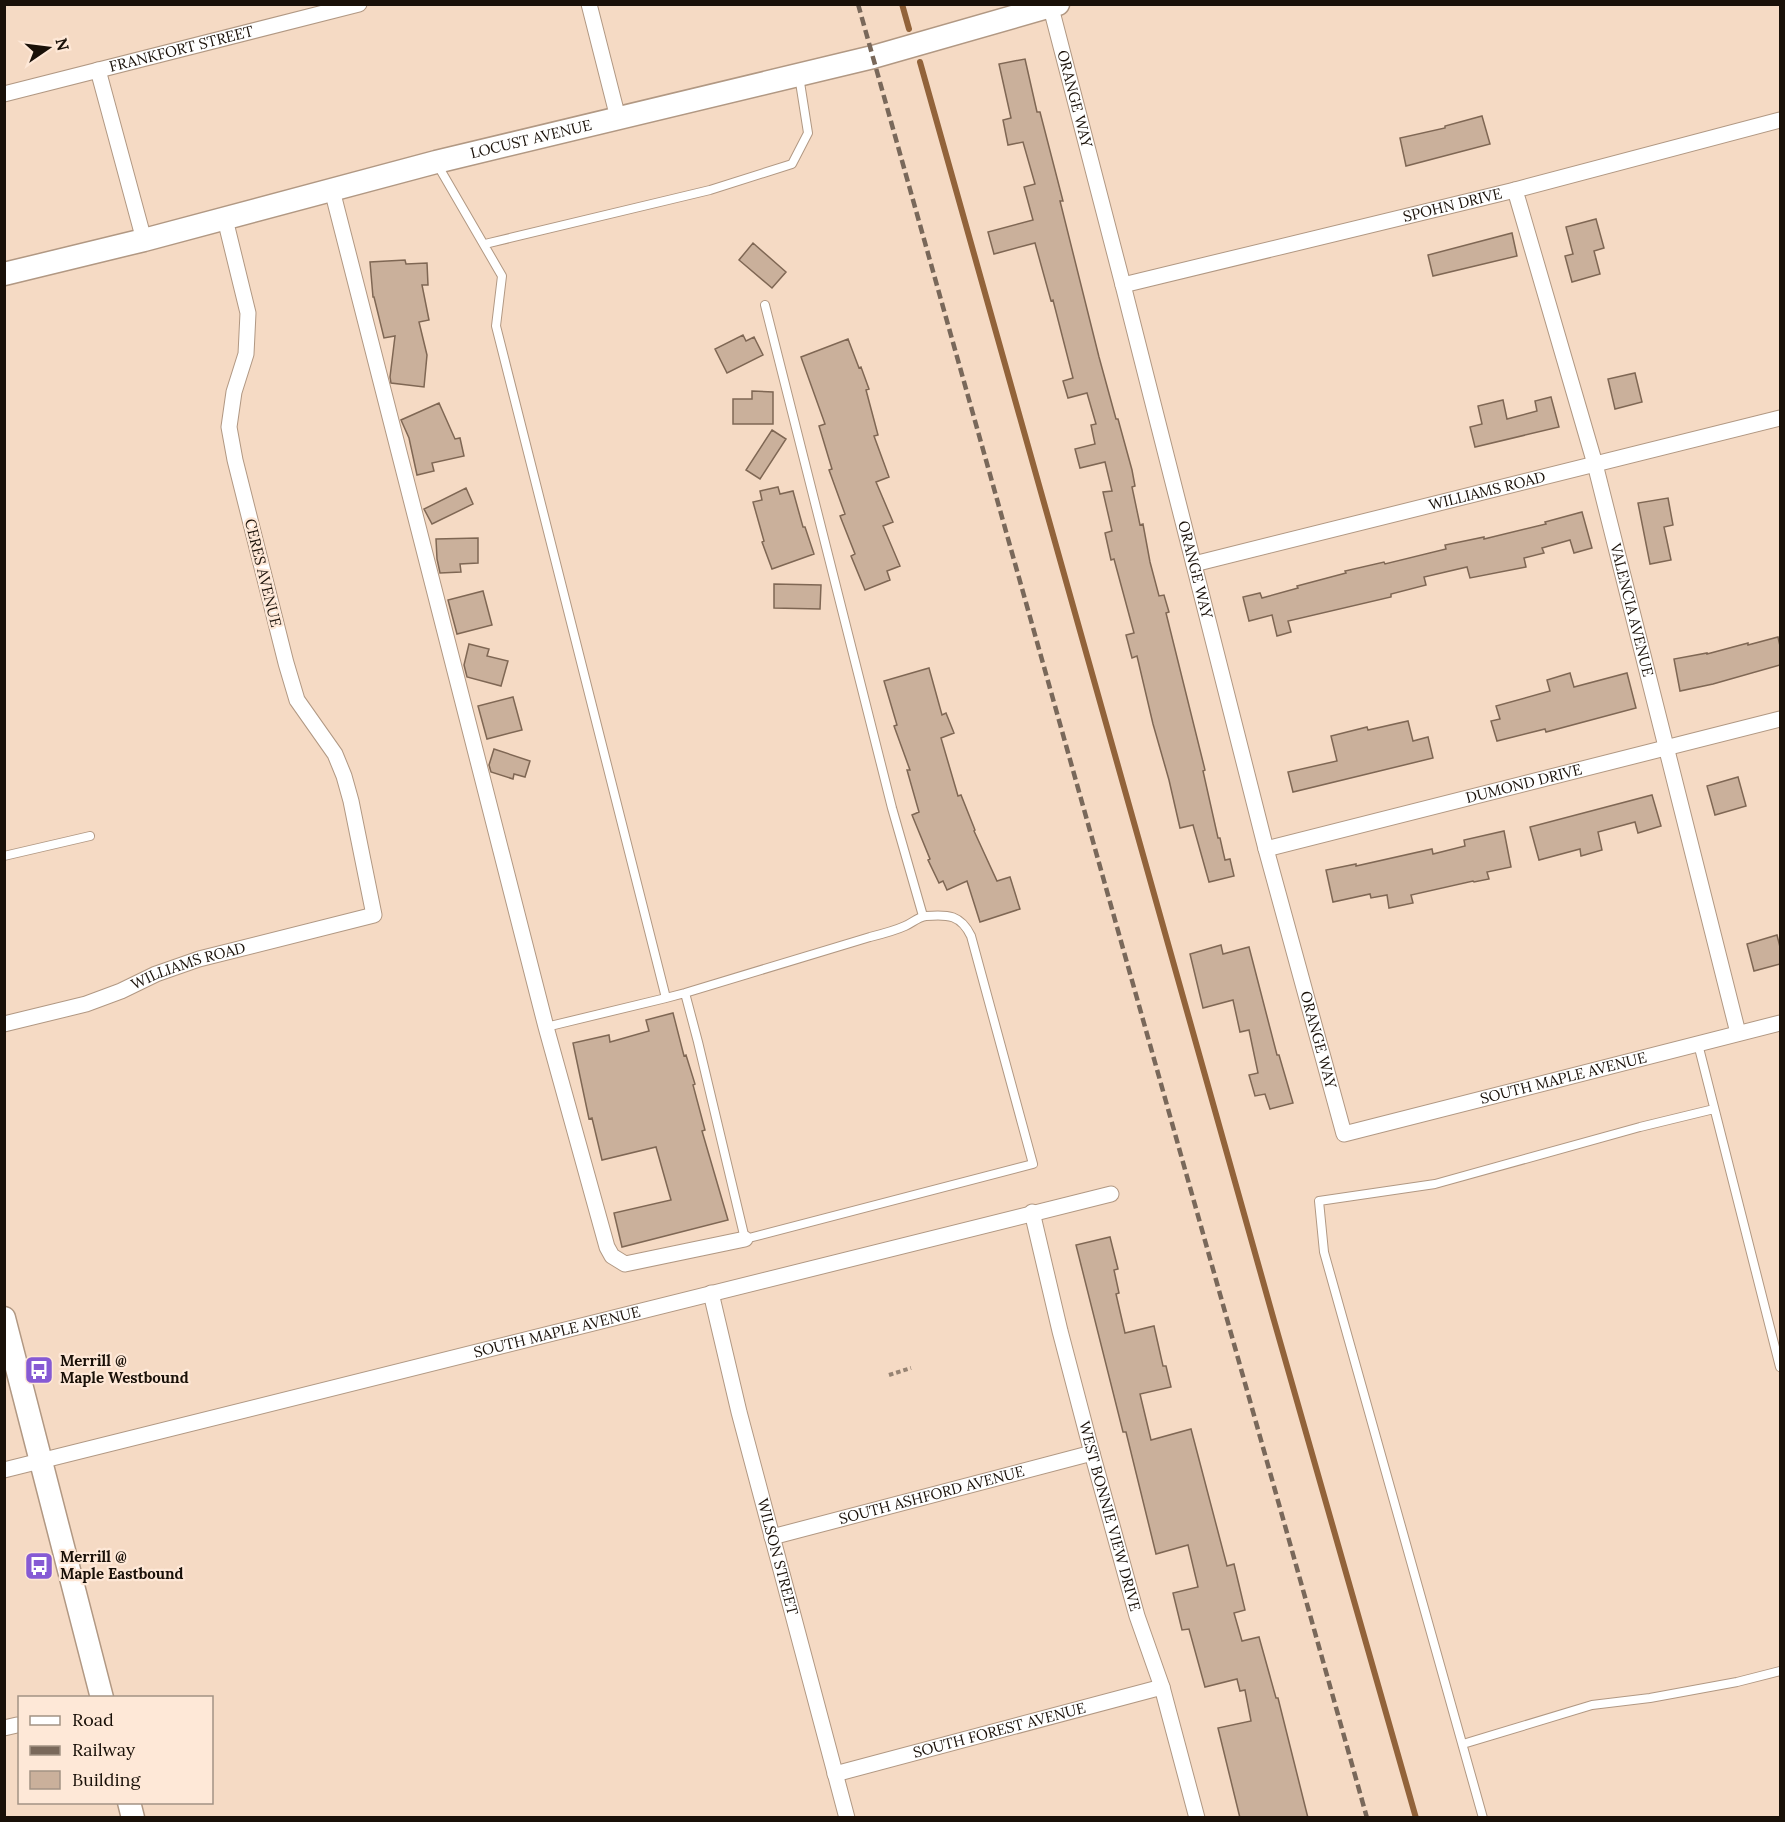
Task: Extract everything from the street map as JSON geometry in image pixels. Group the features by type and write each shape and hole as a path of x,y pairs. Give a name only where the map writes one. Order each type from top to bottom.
{"street":[{"name":"FRANKFORT STREET","path":"4,94 359,4"},
{"path":"589,4 618,118"},
{"name":"LOCUST AVENUE","path":"4,274 225,219 436,162 873,57 1053,5"},
{"name":"ORANGE WAY","path":"1053,5 1266,849 1344,1134"},
{"path":"98,70 144,240"},
{"name":"SPOHN DRIVE","path":"1123,285 1515,190 1780,120"},
{"path":"332,190 546,1027 608,1247 612,1256 625,1264 631,1264 745,1239"},
{"name":"VALENCIA AVENUE","path":"1515,190 1595,464 1738,1033"},
{"name":"CERES AVENUE","path":"225,219 248,313 246,354 234,392 229,427 235,460 297,700 335,754 344,776 374,915"},
{"name":"WILLIAMS ROAD","path":"1194,564 1780,418"},
{"name":"DUMOND DRIVE","path":"1266,849 1780,719"},
{"name":"WILLIAMS ROAD","path":"4,1024 86,1004 156,974 199,959 374,915"},
{"name":"SOUTH MAPLE AVENUE","path":"1344,1134 1780,1023"},
{"name":"SOUTH MAPLE AVENUE","path":"4,1470 1111,1194"},
{"name":"WEST BONNIE VIEW DRIVE","path":"1032,1212 1092,1453 1137,1616 1162,1687 1197,1818"},
{"name":"WILSON STREET","path":"711,1293 739,1412 847,1818"},
{"path":"4,1318 101,1696"},
{"name":"SOUTH ASHFORD AVENUE","path":"772,1537 1092,1453"},
{"name":"SOUTH FOREST AVENUE","path":"835,1774 1162,1687"}],"lane":[{"path":"485,244 710,190 792,164 808,134 799,75"},
{"path":"436,162 502,276 496,326 666,998"},
{"path":"765,305 889,797 923,916"},
{"path":"4,856 90,836"},
{"path":"546,1027 685,993 903,927 923,916 958,918 966,925 971,936 1033,1164 745,1239 685,993"},
{"path":"1698,1044 1780,1367"},
{"path":"1483,1818 1324,1252 1320,1202 1435,1184 1640,1127 1714,1109"},
{"path":"1463,1744 1592,1705 1650,1698 1737,1682 1780,1671"}],"path":[{"path":"889,1375 911,1368"}],"building":[{"path":"1025,59 1037,112 1040,112 1063,201 1060,201 1099,357 1132,470 1135,486 1132,487 1140,525 1143,524 1159,596 1164,595 1169,612 1166,613 1205,770 1203,771 1218,838 1220,838 1225,860 1230,859 1234,876 1209,882 1193,825 1180,828 1137,656 1132,658 1126,635 1134,633 1105,533 1112,531 1103,492 1112,491 1105,462 1080,468 1075,449 1095,444 1091,425 1096,424 1087,393 1068,398 1063,381 1073,378 1053,300 1051,301 1035,243 994,254 988,232 1033,220 1024,187 1035,184 1023,142 1008,145 1003,120 1011,118 999,64"},
{"path":"1482,116 1490,144 1406,166 1400,138 1445,128 1445,126"},
{"path":"1596,219 1604,248 1594,251 1600,274 1572,282 1565,256 1573,254 1566,227"},
{"path":"1512,233 1517,256 1433,276 1428,255"},
{"path":"753,243 786,272 772,288 739,260"},
{"path":"405,260 406,264 427,263 428,285 422,285 429,320 419,322 427,355 424,387 391,383 395,336 384,338 373,297 370,262"},
{"path":"743,335 746,341 754,337 763,355 727,373 715,349"},
{"path":"848,339 869,389 866,390 878,435 874,436 889,477 876,482 893,522 883,526 900,566 887,571 890,580 865,590 851,556 855,554 840,516 845,514 829,470 832,469 819,426 825,424 801,357"},
{"path":"1635,373 1642,402 1615,409 1608,379"},
{"path":"752,391 773,392 773,424 733,424 733,399 752,399"},
{"path":"1551,397 1559,427 1475,447 1470,427 1482,424 1478,406 1503,400 1507,419 1537,411 1535,401"},
{"path":"439,403 455,439 460,438 464,456 432,463 434,471 417,475 409,438 401,420"},
{"path":"772,430 786,439 760,479 746,470"},
{"path":"778,487 780,494 793,491 803,527 805,527 814,554 772,569 762,542 764,541 753,502 762,500 760,491"},
{"path":"466,488 473,504 432,524 424,509"},
{"path":"1668,498 1673,525 1664,527 1671,560 1650,564 1638,503"},
{"path":"1582,512 1592,548 1574,553 1570,540 1542,548 1544,553 1524,558 1526,567 1470,578 1467,567 1424,577 1426,585 1391,594 1391,597 1288,621 1291,632 1277,636 1272,615 1249,621 1243,597 1260,593 1262,598 1346,573 1345,571 1446,549 1445,545 1484,537 1484,539 1546,524 1545,522"},
{"path":"478,538 478,563 460,564 461,572 440,573 436,539"},
{"path":"774,584 821,585 820,609 774,608"},
{"path":"483,591 492,625 457,634 448,600"},
{"path":"1778,637 1780,665 1680,691 1674,659 1707,654"},
{"path":"469,644 489,649 487,656 508,661 501,686 467,677 464,665"},
{"path":"929,668 942,715 946,713 954,733 941,738 958,796 961,795 974,831 997,881 1010,877 1020,909 980,922 967,881 947,890 943,881 939,883 928,860 930,859 912,815 919,812 907,770 910,770 894,726 897,725 884,681"},
{"path":"1570,673 1574,687 1627,673 1636,708 1546,732 1545,729 1497,741 1491,721 1500,719 1496,706 1550,691 1547,680"},
{"path":"513,697 522,730 487,739 478,706"},
{"path":"1408,721 1413,741 1428,737 1433,758 1293,792 1288,772 1337,761 1331,736 1367,727 1368,730"},
{"path":"494,749 530,761 525,777 514,774 513,779 491,772 489,765"},
{"path":"1738,777 1746,806 1715,815 1707,786"},
{"path":"1652,795 1661,826 1638,833 1635,822 1598,832 1602,850 1581,856 1580,849 1539,860 1530,827"},
{"path":"1504,831 1511,867 1487,872 1489,879 1411,895 1413,903 1389,908 1387,895 1371,898 1370,894 1333,902 1326,870 1356,864 1356,866 1432,849 1433,854 1465,846 1464,840"},
{"path":"1777,935 1780,964 1754,971 1747,944"},
{"path":"1221,945 1223,954 1249,947 1277,1055 1279,1055 1293,1103 1270,1109 1265,1094 1255,1096 1249,1075 1258,1073 1249,1030 1240,1032 1233,1000 1203,1008 1190,954"},
{"path":"673,1013 684,1056 686,1055 695,1084 693,1085 705,1130 702,1131 728,1220 622,1247 614,1213 671,1200 656,1147 602,1160 592,1118 589,1119 573,1043 609,1035 610,1042 649,1031 646,1020"},
{"path":"1110,1237 1118,1269 1114,1270 1119,1293 1116,1294 1125,1333 1154,1326 1163,1366 1166,1366 1171,1387 1140,1394 1151,1440 1191,1429 1227,1566 1234,1564 1245,1610 1234,1613 1242,1641 1259,1637 1276,1698 1278,1698 1308,1818 1240,1818 1218,1728 1251,1721 1245,1690 1240,1691 1237,1679 1205,1687 1189,1629 1182,1630 1173,1593 1198,1587 1188,1545 1156,1554 1076,1245"}],"waterway":[{"path":"902,4 909,29"},
{"path":"920,62 1416,1818"}],"railway":[{"path":"858,4 1367,1818"}],"place":[{"name":"Merrill @ Maple Westbound","path":"39,1370"},
{"name":"Merrill @ Maple Eastbound","path":"39,1566"}]}
